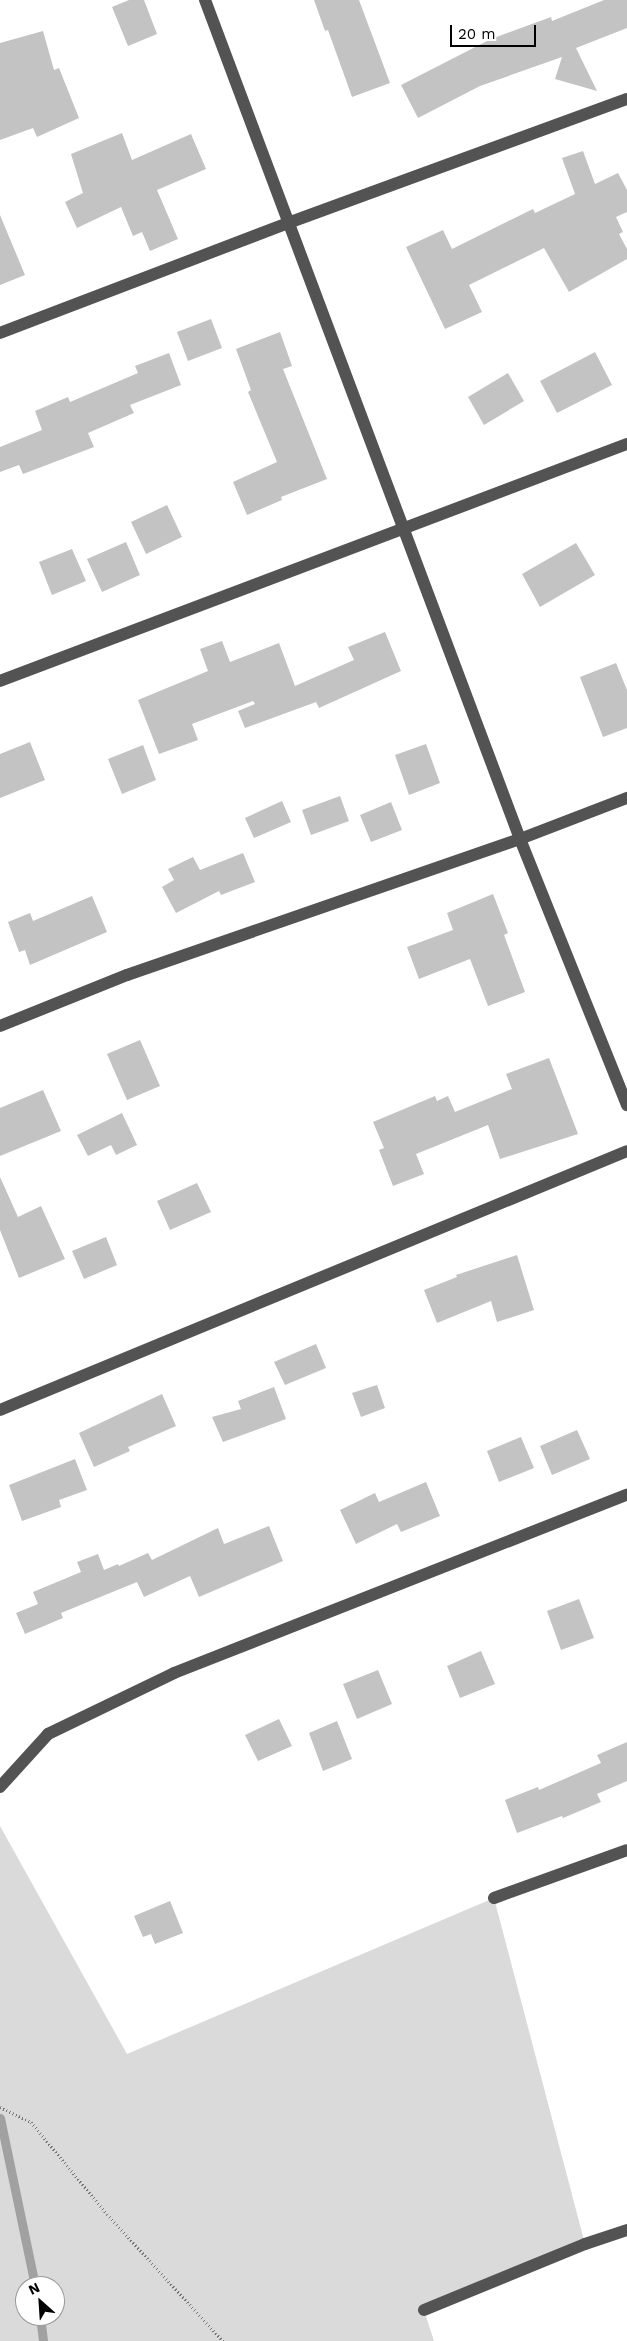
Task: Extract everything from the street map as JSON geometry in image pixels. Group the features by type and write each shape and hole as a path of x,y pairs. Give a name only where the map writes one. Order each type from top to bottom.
{"street":[{"path":"204,0 520,839 627,1105"},
{"path":"0,334 288,223 627,99"},
{"path":"0,681 627,444"},
{"path":"0,1026 127,975 520,839 627,798"},
{"path":"0,1410 627,1151"},
{"path":"0,1787 48,1734 174,1673 627,1495"},
{"path":"494,1898 627,1850"},
{"path":"424,2310 585,2244 627,2230"}],"path":[{"path":"0,2107 30,2122 107,2214 223,2341"}],"shaded area":[{"path":"0,1826 127,2054 494,1898 585,2244 424,2310 434,2341 0,2341"}],"building":[{"path":"129,0 144,0 157,34 128,46 112,7"},
{"path":"314,0 359,0 390,83 352,97 328,30 325,31"},
{"path":"604,0 627,0 627,28 576,48 597,91 555,79 562,57 480,86 418,118 401,85 491,39 551,17 552,21"},
{"path":"43,31 54,70 59,68 79,118 37,137 33,128 0,140 0,43"},
{"path":"122,133 132,160 191,134 206,169 157,190 178,239 150,251 142,232 133,236 121,207 77,228 65,202 83,193 71,154"},
{"path":"583,151 595,184 618,173 627,190 627,212 616,217 623,232 619,234 627,249 627,259 569,292 544,248 469,285 482,312 445,329 406,247 443,230 452,249 533,209 535,213 575,194 562,158"},
{"path":"0,215 25,275 0,285"},
{"path":"211,319 222,348 188,361 177,332"},
{"path":"280,332 292,366 283,369 327,479 281,497 282,500 247,515 233,482 277,462 248,392 251,390 236,349"},
{"path":"595,352 612,385 557,413 540,381"},
{"path":"169,353 181,385 130,405 134,413 88,433 94,447 23,474 19,465 0,472 0,447 42,430 35,411 68,397 70,402 138,373 135,366"},
{"path":"508,373 524,401 484,425 468,397"},
{"path":"167,505 182,537 146,554 131,522"},
{"path":"126,542 140,575 102,592 87,559"},
{"path":"576,543 595,575 540,607 522,574"},
{"path":"72,549 86,581 52,595 39,562"},
{"path":"385,632 401,671 319,708 316,702 245,728 238,711 255,704 253,701 192,724 198,740 159,754 138,700 208,671 200,649 222,641 230,662 279,643 295,686 354,660 348,647"},
{"path":"616,663 627,690 627,728 603,737 580,677"},
{"path":"30,742 45,780 0,798 0,754"},
{"path":"426,744 440,783 409,795 395,755"},
{"path":"143,745 156,780 122,794 108,759"},
{"path":"340,796 349,821 311,835 302,810"},
{"path":"282,801 291,822 254,838 245,818"},
{"path":"391,802 402,830 371,842 360,815"},
{"path":"243,853 255,882 221,895 219,891 176,913 162,887 174,880 168,869 193,857 200,870"},
{"path":"493,894 508,933 504,935 525,992 488,1006 470,959 419,979 407,947 453,930 447,913"},
{"path":"92,896 107,932 30,965 25,950 19,952 8,922 30,913 33,921"},
{"path":"140,1040 160,1086 127,1100 107,1054"},
{"path":"549,1058 578,1134 500,1159 488,1125 416,1154 424,1174 393,1186 379,1150 384,1148 373,1122 435,1096 437,1101 448,1096 455,1112 512,1089 506,1074"},
{"path":"43,1090 61,1131 0,1156 0,1108"},
{"path":"122,1113 137,1145 116,1155 111,1145 88,1156 77,1135"},
{"path":"0,1177 18,1217 41,1206 65,1259 19,1278 0,1230"},
{"path":"197,1183 211,1212 170,1230 157,1201"},
{"path":"106,1237 117,1265 84,1279 72,1251"},
{"path":"517,1255 534,1310 497,1322 491,1301 437,1323 424,1290 457,1277 456,1275"},
{"path":"316,1344 326,1368 285,1385 274,1362"},
{"path":"377,1385 385,1408 361,1417 352,1393"},
{"path":"274,1387 286,1419 223,1442 212,1417 241,1409 238,1401"},
{"path":"162,1394 176,1426 128,1447 130,1451 94,1467 79,1433"},
{"path":"577,1430 590,1459 552,1475 540,1446"},
{"path":"521,1437 534,1468 499,1482 487,1451"},
{"path":"75,1459 87,1490 59,1500 61,1507 22,1521 9,1485"},
{"path":"426,1482 440,1516 401,1532 397,1524 356,1544 340,1510 375,1493 379,1502"},
{"path":"269,1526 283,1561 199,1597 190,1576 144,1597 137,1582 61,1613 63,1618 25,1634 16,1613 38,1604 33,1592 81,1572 77,1562 98,1554 104,1570 118,1564 119,1566 148,1553 152,1560 218,1528 224,1544"},
{"path":"579,1599 594,1638 561,1650 547,1611"},
{"path":"481,1651 495,1684 460,1698 447,1666"},
{"path":"378,1670 392,1704 357,1719 343,1684"},
{"path":"279,1719 292,1746 258,1761 245,1735"},
{"path":"337,1721 352,1759 323,1771 309,1733"},
{"path":"627,1742 627,1781 597,1794 601,1802 563,1818 562,1816 517,1833 505,1800 538,1787 539,1790 601,1763 597,1755"},
{"path":"170,1901 183,1933 155,1944 151,1934 143,1937 134,1916"}],"waterway":[{"path":"0,2118 33,2276"},
{"path":"41,2326 43,2341"}]}
